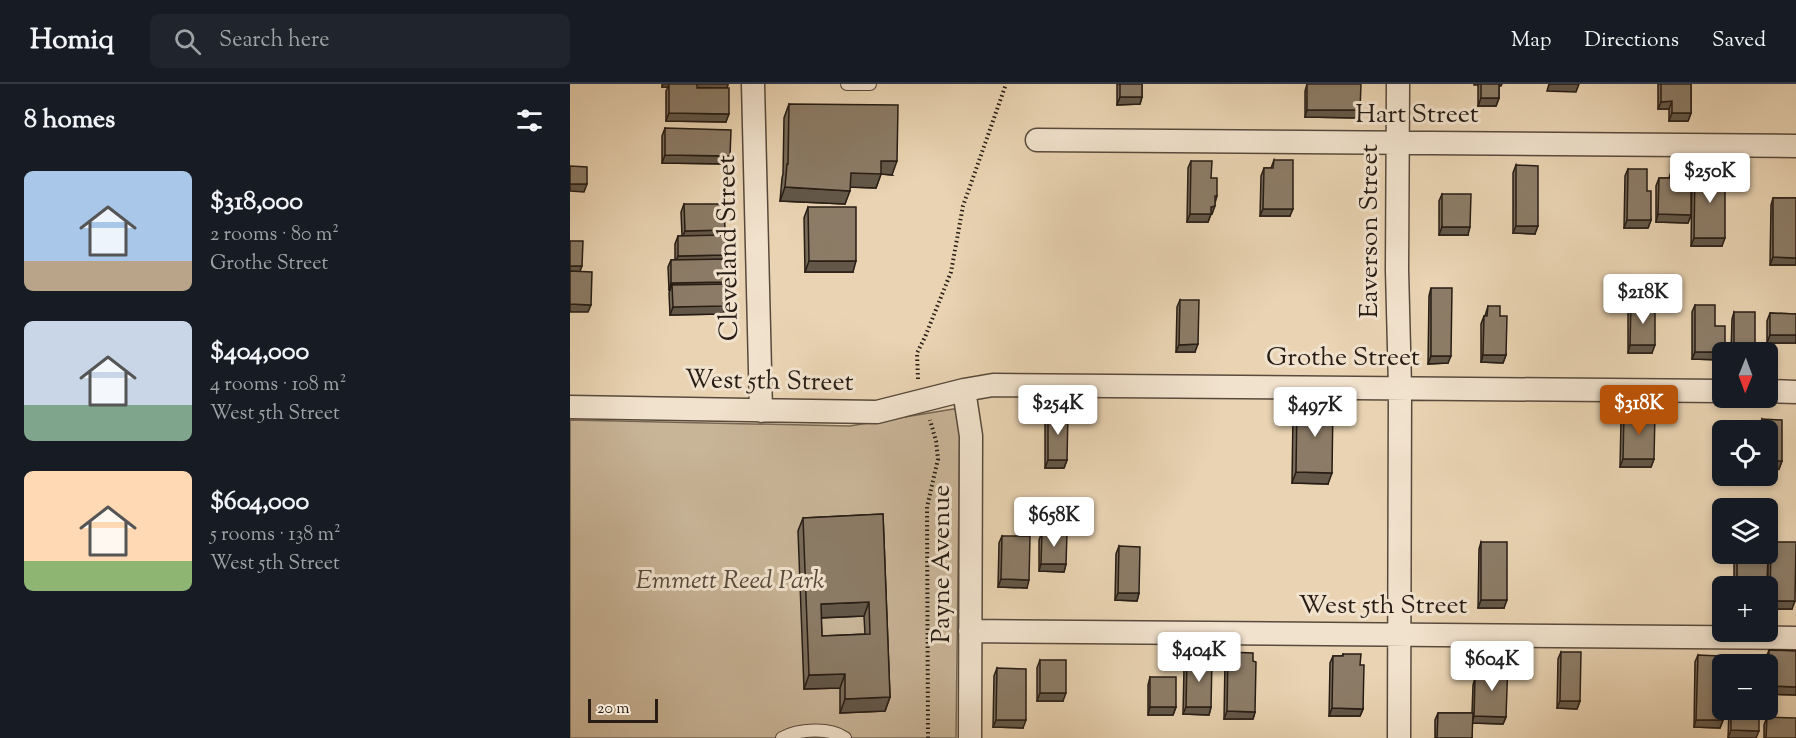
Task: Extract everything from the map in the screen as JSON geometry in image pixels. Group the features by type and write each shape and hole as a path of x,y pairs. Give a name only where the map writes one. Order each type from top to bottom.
{"street":[{"name":"Cleveland Street","path":"753,84 761,411"},
{"name":"Eaverson Street","path":"1398,84 1399,738"},
{"name":"Hart Street","path":"1037,140 1796,146"},
{"name":"Grothe Street","path":"964,390 993,385 1712,391"},
{"name":"West 5th Street","path":"570,407 877,412 964,390"},
{"name":"Payne Avenue","path":"964,390 971,436 970,738"},
{"path":"1778,392 1796,392"},
{"name":"West 5th Street","path":"970,631 1796,638"}],"lane":[{"path":"847,84 870,84"},
{"path":"782,738 803,731 838,733 845,738"}],"path":[{"path":"920,384 917,375 917,353 948,280 963,207 1006,84"},
{"path":"928,738 927,507 938,459 929,416"}],"green space":[{"name":"Emmett Reed Park","path":"960,408 956,738 570,738 570,420 850,426"}],"building":[{"path":"669,84 697,84 697,88 729,88 729,114 669,113"},
{"path":"1120,84 1142,84 1142,97 1120,97"},
{"path":"1307,84 1361,84 1360,110 1307,110"},
{"path":"1481,84 1499,84 1499,98 1481,98"},
{"path":"1661,84 1691,84 1691,113 1672,113 1672,101 1661,102"},
{"path":"789,104 898,105 897,161 881,161 881,174 851,173 850,191 785,187 788,164"},
{"path":"665,128 731,130 730,156 665,155"},
{"path":"1274,160 1293,160 1293,209 1263,209 1264,168 1273,168"},
{"path":"1191,161 1212,161 1211,178 1217,178 1217,196 1215,196 1215,206 1211,207 1211,214 1190,214"},
{"path":"1516,165 1538,166 1538,226 1516,226"},
{"path":"570,166 587,167 587,184 570,184"},
{"path":"1628,169 1647,169 1647,191 1651,191 1651,220 1627,220"},
{"path":"1672,169 1691,169 1691,215 1658,214 1659,178 1671,178"},
{"path":"1695,170 1725,171 1725,238 1694,238"},
{"path":"1442,194 1471,194 1470,227 1442,227"},
{"path":"1773,198 1796,198 1796,258 1773,257"},
{"path":"684,204 724,204 725,230 685,231"},
{"path":"808,207 856,207 856,261 809,261"},
{"path":"725,235 725,255 678,256 678,236"},
{"path":"570,241 583,241 582,266 570,266"},
{"path":"726,259 726,282 671,283 671,260"},
{"path":"570,271 592,272 591,305 570,304"},
{"path":"731,284 731,303 725,306 673,307 672,285"},
{"path":"1431,288 1452,288 1451,356 1431,356"},
{"path":"1180,300 1199,300 1198,344 1179,345"},
{"path":"1631,305 1655,305 1655,345 1630,345"},
{"path":"1695,305 1715,305 1715,326 1725,326 1725,342 1712,342 1712,352 1695,352"},
{"path":"1488,306 1500,306 1500,316 1507,316 1506,355 1483,355 1484,316 1487,316"},
{"path":"1734,312 1755,312 1755,342 1734,342"},
{"path":"1770,313 1796,314 1796,335 1770,335"},
{"path":"1297,403 1333,403 1332,473 1296,472"},
{"path":"1048,412 1068,412 1067,460 1048,460"},
{"path":"1624,412 1655,413 1654,459 1623,459"},
{"path":"1762,419 1782,420 1782,461 1778,461 1778,420"},
{"path":"883,514 890,697 845,699 845,674 809,675 803,518","holes":["869,602 870,634 822,636 821,604"]},
{"path":"1042,532 1067,533 1066,564 1041,564"},
{"path":"1002,536 1030,536 1029,580 1001,579"},
{"path":"1481,542 1507,542 1507,600 1481,600"},
{"path":"1778,542 1796,542 1795,601 1778,601 1778,576 1770,576 1771,564 1778,564"},
{"path":"1119,546 1140,547 1139,593 1118,593"},
{"path":"1737,564 1768,564 1767,576 1737,576"},
{"path":"1769,650 1796,651 1796,687 1778,686 1778,654 1769,654"},
{"path":"1228,652 1253,653 1253,661 1256,662 1255,712 1227,711"},
{"path":"1561,652 1581,652 1580,701 1560,701"},
{"path":"1343,654 1361,654 1360,665 1364,665 1363,709 1332,708 1333,656 1343,656"},
{"path":"1698,655 1712,656 1712,720 1696,720"},
{"path":"1187,659 1212,660 1211,707 1186,707"},
{"path":"1040,660 1066,660 1066,693 1040,693"},
{"path":"1493,660 1508,661 1506,717 1474,716 1475,678 1492,678"},
{"path":"997,668 1026,669 1026,720 996,720"},
{"path":"1150,677 1176,677 1176,707 1150,707"},
{"path":"1438,713 1473,713 1472,738 1437,738"},
{"path":"1778,717 1796,718 1796,738 1766,738 1767,720 1778,720"},
{"path":"1731,720 1759,720 1759,731 1731,730"}]}
